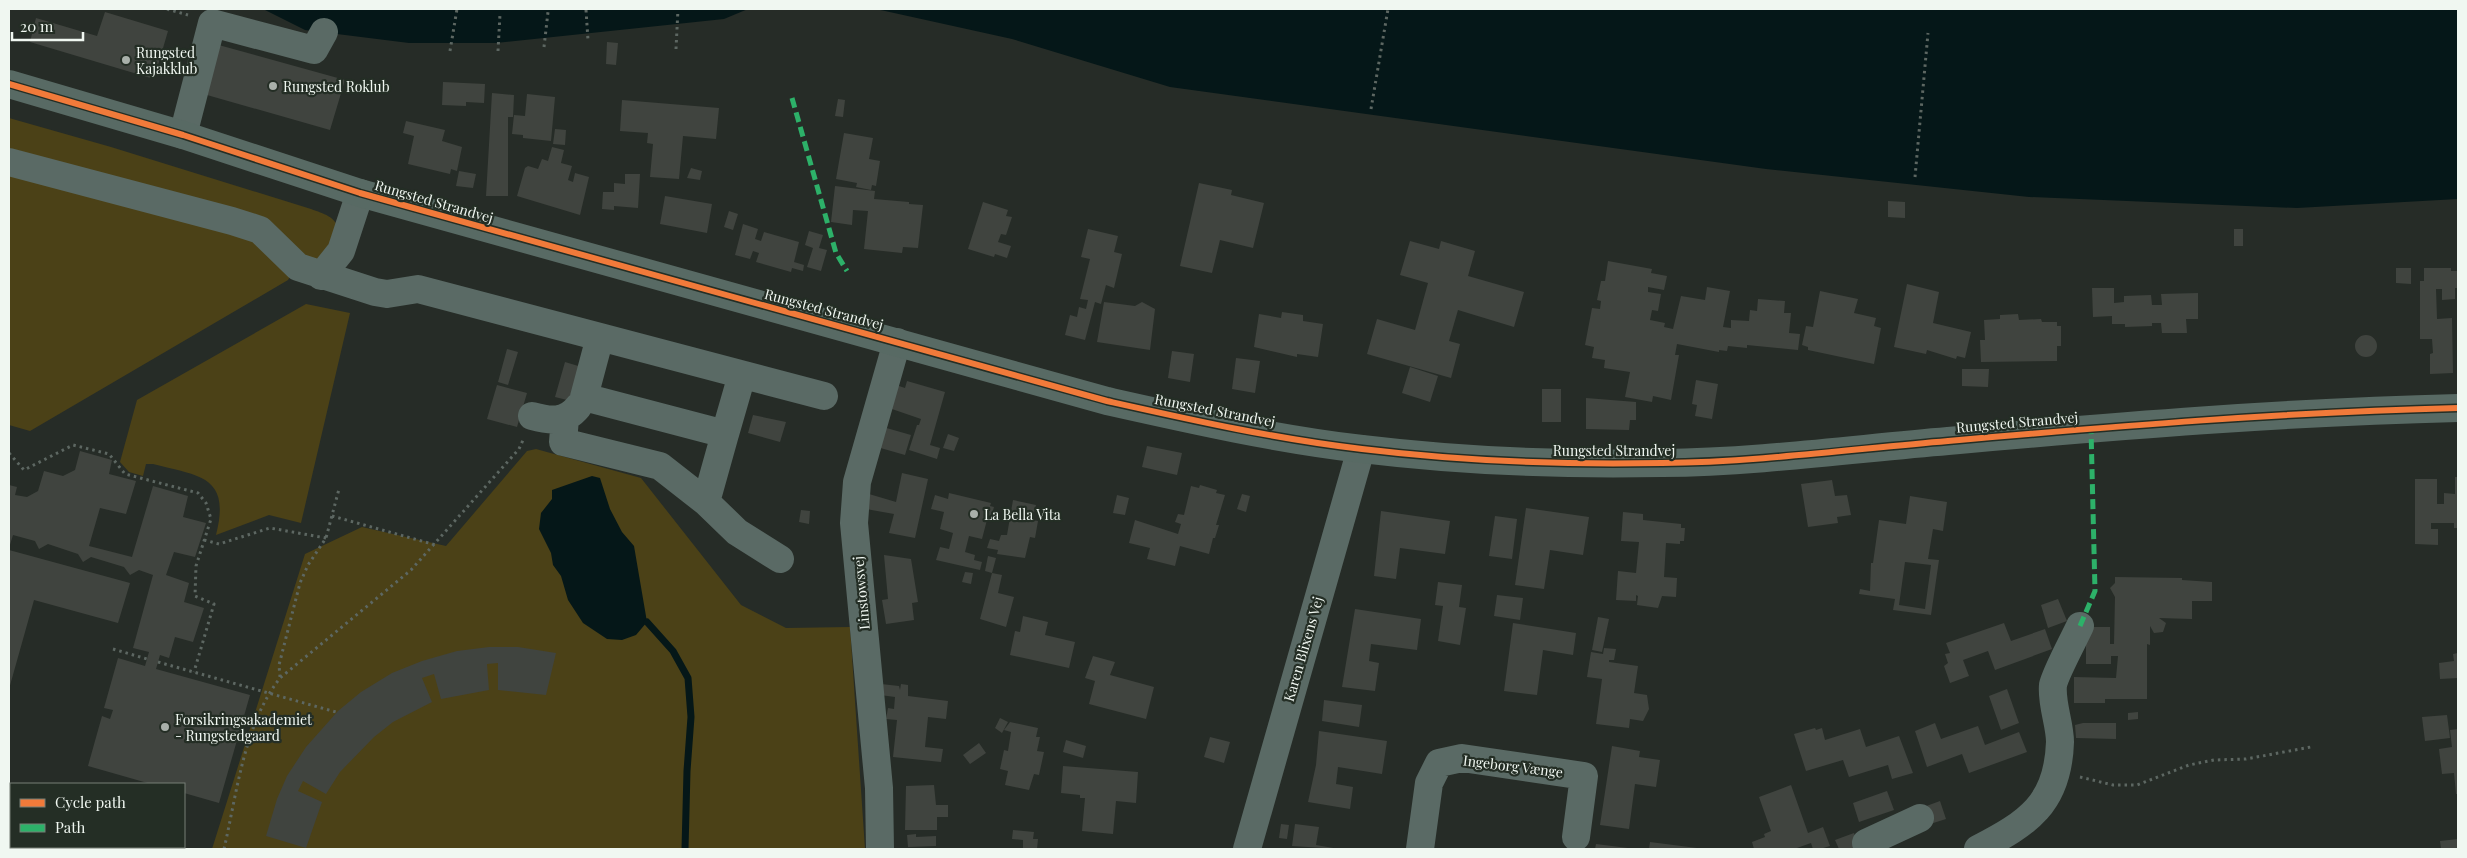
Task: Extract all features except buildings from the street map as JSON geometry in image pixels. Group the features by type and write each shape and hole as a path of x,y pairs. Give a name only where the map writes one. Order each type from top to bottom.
{"main road":[{"name":"Rungsted Strandvej","path":"9,84 183,135 360,193 1107,401 1226,428 1361,449 1509,461 1662,464 1760,458 2147,424 2345,411 2458,408"}],"street":[{"path":"183,135 212,23 314,50 324,32"},
{"path":"9,162 260,230 298,267 321,276 387,294 418,289 824,396"},
{"name":"Rungsted Strandvej","path":"321,276 341,251 360,193"},
{"path":"532,416 557,421 570,416 584,397 600,337"},
{"name":"Linstowsvej","path":"880,849 879,788 854,523 857,482 897,342"},
{"path":"706,502 742,374"},
{"path":"584,397 726,434"},
{"path":"565,418 563,442 660,466 706,502 737,532 780,559"},
{"name":"Karen Blixens Vej","path":"1247,849 1361,449"},
{"path":"1978,849 2016,829 2038,810 2054,780 2060,741 2053,685 2080,626"},
{"name":"Ingeborg Vænge","path":"1420,849 1430,783 1439,763 1462,758 1584,776 1576,837"},
{"path":"1866,843 1920,818"}],"path":[{"path":"450,51 457,9"},
{"path":"676,49 678,9"},
{"path":"1371,109 1388,9"},
{"path":"586,10 588,40"},
{"path":"544,47 548,12"},
{"path":"498,51 500,14"},
{"path":"1915,177 1928,33"},
{"path":"224,849 252,732 268,693 280,678 411,570 436,545 519,449 532,416"},
{"path":"9,453 24,470 73,445 109,454 125,474 198,493 206,503 211,518 196,566 195,596 214,604 194,672"},
{"path":"280,678 279,665 300,583 308,565 326,538 339,489"},
{"path":"332,516 436,545"},
{"path":"204,540 219,544 270,528 326,538"},
{"path":"113,649 147,659"},
{"path":"158,662 336,712"},
{"path":"2056,770 2113,785 2137,784 2189,765 2214,760 2246,759 2311,747"}],"shaded area":[{"path":"263,9 748,9 724,19 496,43 409,43 305,30"},
{"path":"876,9 2458,9 2458,199 2297,208 2029,197 1766,169 1170,87 1012,39"},
{"path":"9,118 111,147 311,209 325,214 332,219 339,230 318,261 9,154"},
{"path":"9,171 255,239 291,275 288,280 30,431 9,425"},
{"path":"306,304 350,313 301,523 269,515 216,535 220,516 219,501 215,490 208,482 198,476 153,464 146,464 143,476 129,472 120,462 137,400"},
{"path":"536,449 641,478 741,605 786,628 850,627 865,849 212,849 305,554 362,527 446,546 527,451"},
{"path":"592,476 600,478 610,509 622,532 634,546 647,622 636,635 622,640 607,639 583,623 568,600 561,576 553,565 551,553 539,529 541,513 552,499 552,490"}],"waterway":[{"path":"647,622 673,651 688,678 691,717 687,771 685,849"}],"marked path":[{"path":"792,98 836,253 847,271"},
{"path":"2080,626 2095,591 2091,429"}],"cycle path":[{"path":"9,84 183,135 360,193 1107,401 1234,428 1330,445 1437,457 1512,461 1587,463 1698,462 1769,458 2012,435 2203,420 2458,408"}],"place":[{"name":"Rungsted Kajakklub","path":"126,60"},
{"name":"Rungsted Roklub","path":"273,86"},
{"name":"La Bella Vita","path":"974,514"},
{"name":"Forsikringsakademiet - Rungstedgaard","path":"165,727"}]}
